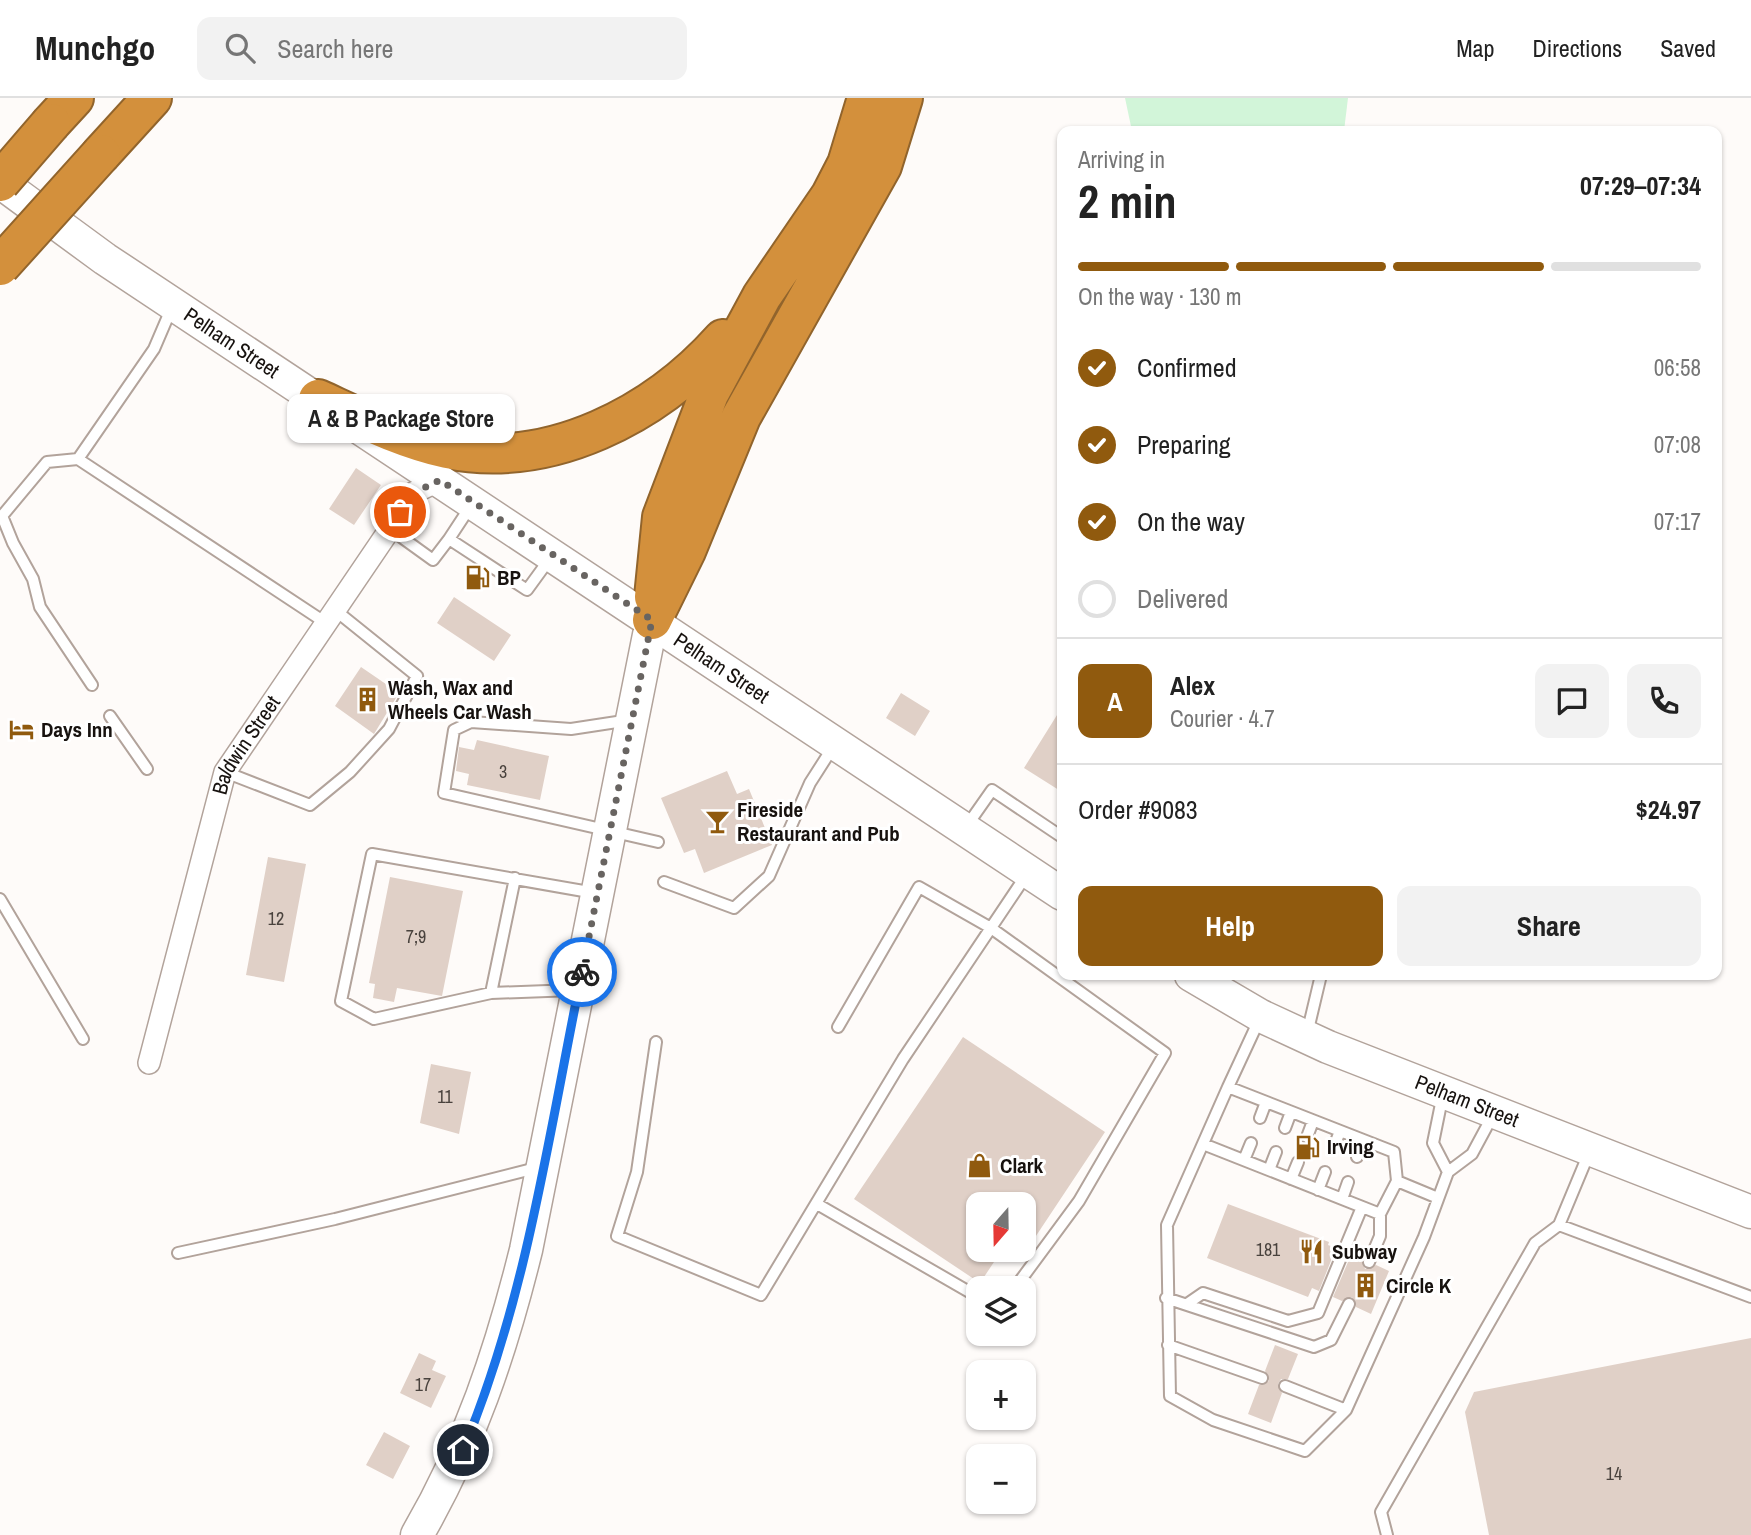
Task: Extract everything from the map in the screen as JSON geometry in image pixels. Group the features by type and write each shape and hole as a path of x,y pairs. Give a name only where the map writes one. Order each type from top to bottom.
{"highway":[{"path":"0,266 152,98"},
{"path":"652,620 662,517 709,394 762,296 831,195 851,153 867,98"},
{"path":"652,620 686,551 741,417 882,166 902,98"},
{"path":"0,182 63,110"},
{"path":"318,399 384,429 447,449 502,453 569,441 633,413 689,375 762,296"}],"street":[{"name":"Pelham Street","path":"0,182 173,304 1057,891"},
{"name":"Baldwin Street","path":"149,1063 225,772 390,529 409,495 440,480"},
{"path":"417,1535 463,1450 488,1385 512,1307 652,620"},
{"name":"Pelham Street","path":"1200,980 1261,1016 1307,1037 1751,1212"}],"lane":[{"path":"78,459 154,349 173,304"},
{"path":"92,685 40,607 33,579 2,516 47,462 78,459 330,617 417,676 389,729 350,772 310,805 225,772"},
{"path":"390,529 433,560 474,502"},
{"path":"449,539 527,590 552,554"},
{"path":"110,716 147,769"},
{"path":"632,719 571,730 471,722 454,730 444,793 657,842"},
{"path":"664,882 734,908 769,876 810,783 836,743"},
{"path":"964,829 992,789 1057,834"},
{"path":"578,990 491,993 373,1019 341,1001 372,854 597,894"},
{"path":"656,1042 637,1172 617,1236 761,1295 903,1059 1028,872"},
{"path":"491,993 515,878"},
{"path":"838,1027 919,887 991,928 1057,975"},
{"path":"0,899 83,1040"},
{"path":"1024,1276 1079,1201 1165,1053 1063,980"},
{"path":"1307,1037 1320,980"},
{"path":"1261,1016 1167,1225 1166,1298 1170,1396 1213,1420 1305,1451 1346,1409 1448,1172 1472,1154 1495,1111"},
{"path":"1228,1087 1394,1152 1397,1181 1380,1214 1380,1236 1369,1262"},
{"path":"1444,1092 1433,1143 1448,1172"},
{"path":"1260,1118 1266,1102"},
{"path":"1285,1128 1291,1112"},
{"path":"1307,1137 1313,1121"},
{"path":"1334,1147 1340,1131"},
{"path":"1357,1157 1363,1141"},
{"path":"1244,1160 1251,1143"},
{"path":"1203,1144 1380,1214"},
{"path":"1387,1535 1381,1512 1428,1424 1535,1243 1559,1225 1591,1150"},
{"path":"1269,1170 1276,1152"},
{"path":"1291,1179 1298,1162"},
{"path":"178,1253 335,1219 542,1166"},
{"path":"1318,1190 1325,1172"},
{"path":"1397,1181 1438,1198"},
{"path":"1342,1199 1348,1182"},
{"path":"817,1204 966,1290"},
{"path":"1187,1304 1203,1293 1288,1321 1318,1313 1362,1207"},
{"path":"1559,1225 1751,1297"},
{"path":"1166,1298 1314,1347 1331,1340 1349,1304"},
{"path":"1168,1345 1262,1378"},
{"path":"1285,1386 1346,1409"}],"green space":[{"path":"1125,98 1348,98 1345,126 1131,126"}],"building":[{"path":"356,468 381,485 354,525 329,509"},
{"path":"454,597 511,635 494,661 437,623"},
{"name":"Wash, Wax and Wheels Car Wash","path":"361,667 399,693 374,734 335,706"},
{"path":"901,693 930,711 915,736 886,718"},
{"path":"1057,715 1057,789 1024,768"},
{"path":"477,740 549,756 540,800 467,785 469,774 456,771 459,747 474,750"},
{"name":"Fireside Restaurant and Pub","path":"727,771 737,794 749,789 772,845 704,873 695,849 684,853 661,798"},
{"path":"268,857 306,864 284,982 246,975"},
{"path":"390,877 463,891 442,996 397,988 394,1002 373,998 375,984 369,983"},
{"name":"Clark","path":"963,1037 1105,1132 1036,1236 1036,1192 966,1192 966,1262 994,1262 985,1276 970,1276 854,1199"},
{"path":"431,1064 471,1072 459,1134 420,1123"},
{"path":"1228,1204 1329,1242 1328,1245 1336,1248 1319,1291 1312,1288 1308,1297 1207,1258"},
{"name":"Circle K","path":"1351,1255 1362,1259 1365,1269 1376,1265 1389,1271 1371,1314 1356,1307 1352,1297 1342,1301 1333,1297"},
{"path":"1751,1338 1751,1535 1489,1535 1465,1412 1474,1392"},
{"path":"1275,1345 1298,1354 1288,1379 1281,1379 1278,1384 1282,1393 1271,1423 1248,1414 1259,1385 1269,1381 1265,1371"},
{"path":"419,1353 436,1361 432,1370 446,1376 431,1408 400,1393"},
{"path":"384,1432 410,1446 393,1479 366,1465"}],"way so far":[{"path":"400,512 409,495 440,480 652,620 582,972"}],"place":[{"name":"A & B Package Store","path":"400,512"},
{"name":"BP","path":"477,578"},
{"name":"Wash, Wax and Wheels Car Wash","path":"368,700"},
{"name":"Days Inn","path":"21,730"},
{"name":"Fireside Restaurant and Pub","path":"717,822"},
{"name":"Irving","path":"1307,1147"},
{"name":"Clark","path":"980,1166"},
{"name":"Subway","path":"1312,1252"},
{"name":"Circle K","path":"1366,1286"}],"route":[{"path":"463,1450 499,1352 526,1250 582,972"}]}
